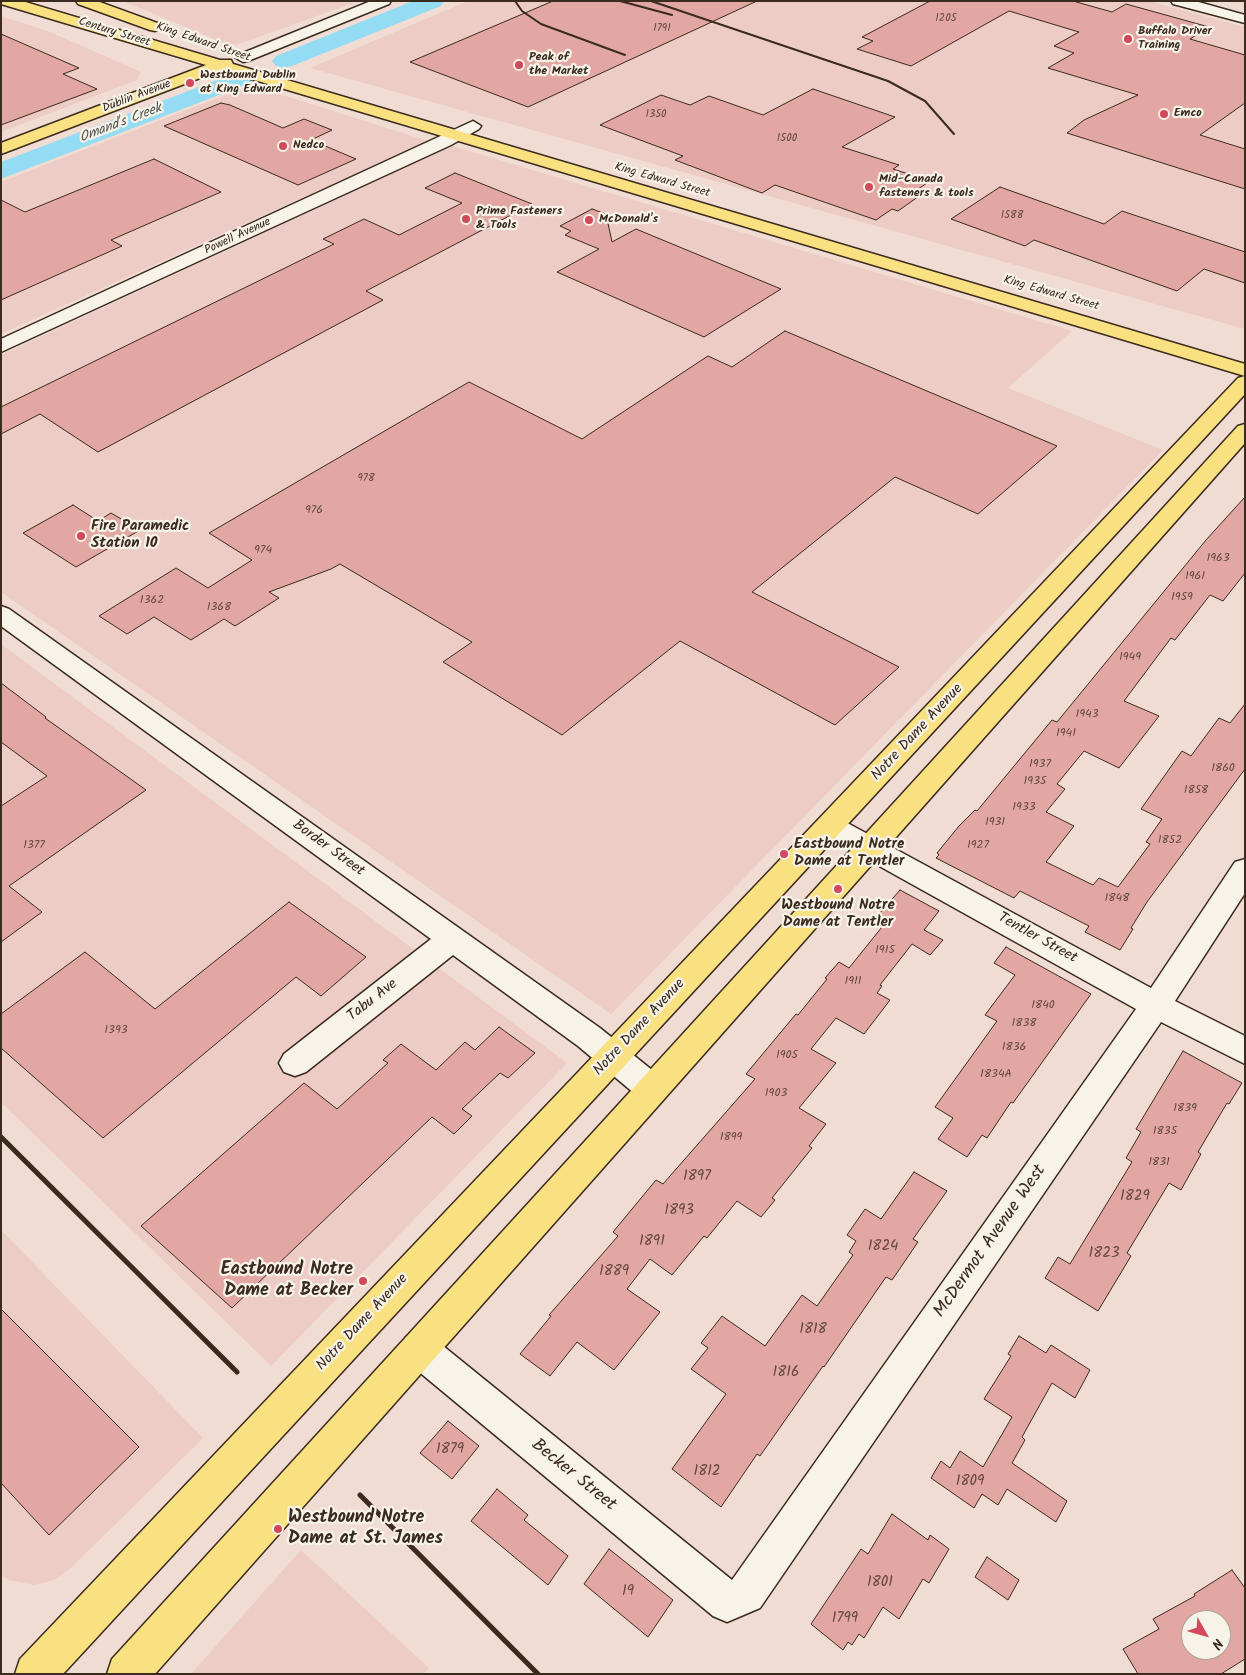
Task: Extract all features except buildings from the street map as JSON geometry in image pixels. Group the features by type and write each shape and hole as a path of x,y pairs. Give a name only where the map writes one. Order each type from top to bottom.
{"main road":[{"name":"Century Street","path":"6,1 222,64"},
{"path":"43,12 75,1"},
{"name":"King Edward Street","path":"83,1 172,33"},
{"path":"147,93 167,77 171,66 164,48"},
{"name":"King Edward Street","path":"215,48 357,92 923,256"},
{"name":"Dublin Avenue","path":"1,149 222,64 243,58"},
{"name":"King Edward Street","path":"222,64 457,136 1245,370"},
{"path":"340,101 357,92"},
{"path":"608,181 625,170"},
{"path":"1181,352 1208,368 1216,377 1222,392 1215,416"},
{"name":"Notre Dame Avenue","path":"35,1674 1245,382"},
{"path":"127,1674 1245,430"}],"street":[{"name":"Dublin Avenue","path":"243,58 384,1"},
{"path":"1178,1 1245,19"},
{"name":"Powell Avenue","path":"1,346 457,136 473,126"},
{"name":"Border Street","path":"1,614 613,1056 652,1089"},
{"name":"Tentler Street","path":"830,826 1156,1006 1245,1051"},
{"name":"McDermot Avenue West","path":"727,1602 746,1594 1156,1006 1245,870"},
{"name":"Tabu Ave","path":"295,1063 452,939"},
{"name":"Becker Street","path":"419,1349 727,1602"}],"shaded area":[{"path":"123,1 359,1 236,45 219,41"},
{"path":"468,1 1149,1 1245,27 1245,329 310,68"},
{"path":"1,16 50,32 141,72 137,80 1,132"},
{"path":"251,85 428,141 1,334 1,182"},
{"path":"452,146 1072,331 1008,388 1163,450 611,1014 1,592 1,355"},
{"path":"1,644 567,1063 271,1366 1,1102"},
{"path":"1,1230 203,1438 71,1568 54,1580 34,1585 9,1580 1,1575"},
{"path":"301,1550 429,1668 424,1674 191,1674"}],"waterway":[{"name":"Omand's Creek","path":"284,61 433,1"},
{"name":"Omand's Creek","path":"1,171 241,78"}],"railway":[{"path":"515,1 522,11 541,24 625,55"},
{"path":"620,1 672,15"},
{"path":"651,1 888,81 925,101 954,134"},
{"path":"1,1137 237,1372"},
{"path":"360,1495 538,1674"}],"place":[{"name":"Buffalo Driver Training","path":"1128,39"},
{"name":"Peak of the Market","path":"519,65"},
{"name":"Westbound Dublin at King Edward","path":"190,83"},
{"name":"Emco","path":"1164,114"},
{"name":"Nedco","path":"283,146"},
{"name":"Mid-Canada fasteners & tools","path":"869,187"},
{"name":"Prime Fasteners & Tools","path":"466,219"},
{"name":"McDonald's","path":"589,220"},
{"name":"Fire Paramedic Station 10","path":"81,536"},
{"name":"Eastbound Notre Dame at Tentler","path":"784,854"},
{"name":"Westbound Notre Dame at Tentler","path":"838,889"},
{"name":"Eastbound Notre Dame at Becker","path":"363,1281"},
{"name":"Westbound Notre Dame at St. James","path":"278,1529"}]}
